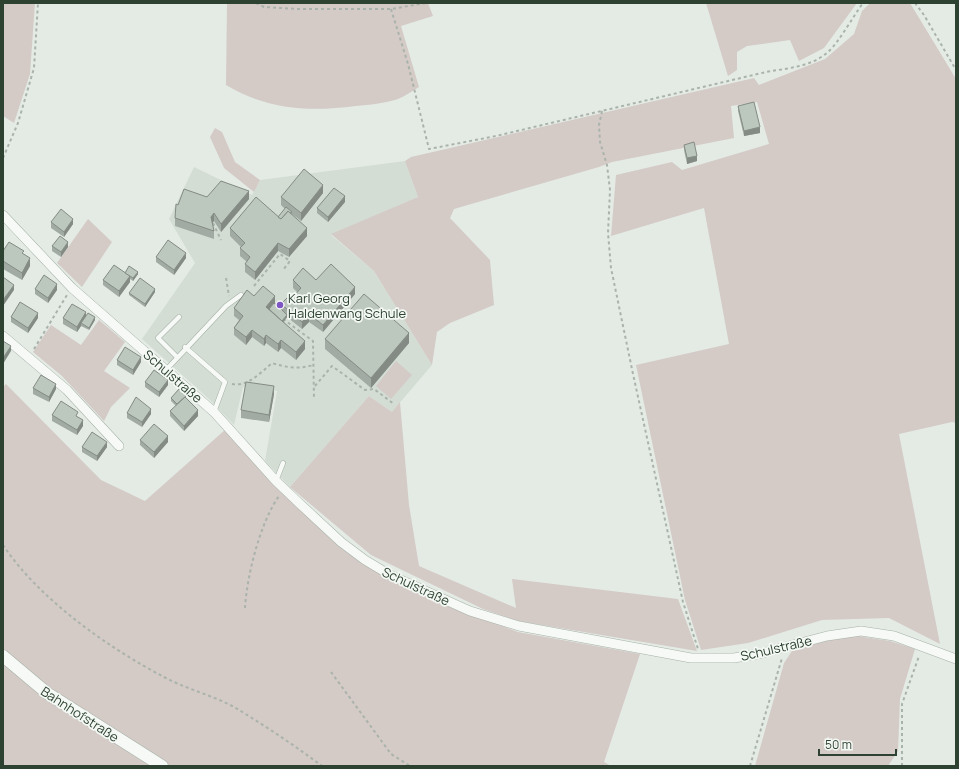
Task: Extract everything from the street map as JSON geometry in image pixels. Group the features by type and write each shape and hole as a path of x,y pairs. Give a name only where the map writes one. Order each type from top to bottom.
{"street":[{"name":"Schulstraße","path":"3,215 72,288 214,412 276,481 341,542 365,560 390,574 470,611 518,626 652,651 699,658 734,658 827,636 861,631 894,636 956,659"},
{"path":"3,336 30,357 67,390 119,446"},
{"name":"Bahnhofstraße","path":"3,656 47,693 162,766"}],"lane":[{"path":"166,370 185,347 230,303 241,295"},
{"path":"177,357 158,338 178,317"},
{"path":"185,347 225,382 214,412"},
{"path":"276,481 283,463"}],"path":[{"path":"3,158 18,123 34,68 38,3"},
{"path":"256,3 264,7 298,9 392,9 426,3"},
{"path":"392,9 408,64 428,149 602,111 766,72 799,66 818,59 830,50 863,3"},
{"path":"915,3 924,15 956,70"},
{"path":"602,111 599,125 600,142 607,166 610,190 608,233 612,268 633,374 682,594 691,630 699,650 699,658"},
{"path":"213,223 221,240"},
{"path":"254,286 280,254 290,261 283,270"},
{"path":"226,278 230,303"},
{"path":"30,357 72,288"},
{"path":"279,316 313,341 314,399"},
{"path":"225,382 240,385 252,380 272,363 284,367 302,368 314,365"},
{"path":"314,387 332,366 365,390 374,389 394,404"},
{"path":"245,608 254,556 272,505 284,488"},
{"path":"3,545 9,554 50,599 99,638 164,677 232,706 293,745 322,766"},
{"path":"750,766 785,647"},
{"path":"902,766 902,704 911,674 923,648"},
{"path":"331,672 391,754 410,766"}],"shaded area":[{"path":"3,3 35,3 30,74 14,123 3,116"},
{"path":"227,3 428,3 433,16 401,26 419,87 401,98 388,102 339,108 305,109 257,100 226,85"},
{"path":"706,3 857,3 824,48 799,61 790,40 747,46 737,52 737,70 728,76"},
{"path":"870,3 910,3 956,79 956,423 952,422 899,434 940,644 889,618 822,620 748,643 701,650 685,600 636,365 729,344 704,208 611,236 616,175 672,162 682,170 769,144 757,102 731,106 734,138 612,162 454,209 450,218 490,260 494,305 450,323 437,332 432,365 374,271 331,234 418,197 405,161 411,157 754,78 759,85 825,59 854,34 862,11"},
{"path":"215,128 222,132 235,162 260,180 254,192 224,168 210,137"},
{"name":"Karl Georg Haldenwang Schule","path":"405,161 418,197 331,235 374,271 432,365 392,412 369,396 290,487 265,461 277,391 243,387 234,425 209,399 142,339 195,263 169,219 194,167 252,195 260,180"},
{"path":"88,219 112,242 82,287 57,263"},
{"path":"99,320 125,342 104,371 130,388 111,407 104,421 62,376 33,352 51,325 81,345"},
{"path":"396,361 412,375 391,399 376,386"},
{"path":"6,384 101,480 145,501 226,429 368,566 471,614 518,632 640,654 604,762 611,766 3,766 3,387"},
{"path":"369,396 392,412 400,402 409,505 419,566 516,608 512,579 678,599 697,651 518,621 483,609 371,555 290,487"},
{"path":"858,636 890,641 915,649 900,699 898,751 888,766 755,766 784,663 792,651 828,640"}],"building":[{"path":"754,102 760,127 744,131 738,106"},
{"path":"694,142 697,156 687,158 684,145"},
{"path":"304,169 323,185 301,213 281,197"},
{"path":"221,181 249,191 221,224 214,213 211,217 214,231 175,218 176,204 178,205 184,189 207,197"},
{"path":"334,188 345,196 328,217 317,208"},
{"path":"256,197 281,219 288,211 307,228 289,249 278,243 255,272 245,264 250,257 240,248 245,243 230,228"},
{"path":"286,207 292,212 290,213 288,211 281,219 278,217"},
{"path":"61,209 73,219 64,232 51,222"},
{"path":"60,236 68,242 61,252 52,246"},
{"path":"168,240 186,253 174,270 156,257"},
{"path":"9,242 24,251 22,253 30,258 22,273 3,261 3,251"},
{"path":"331,264 355,287 323,325 309,314 302,322 281,304 288,297 291,299 301,288 293,280 303,268 316,280"},
{"path":"114,265 130,276 119,291 103,280"},
{"path":"129,266 138,272 133,278 125,273"},
{"path":"44,275 57,284 48,298 35,289"},
{"path":"3,277 14,285 3,300"},
{"path":"140,278 155,289 145,304 129,293"},
{"path":"263,286 275,296 266,307 305,341 296,352 281,340 278,344 266,335 264,339 252,330 246,337 234,328 243,316 234,308 247,290 254,296"},
{"path":"364,294 409,333 371,378 325,339"},
{"path":"20,302 38,313 28,328 11,317"},
{"path":"274,303 287,315 282,321 269,309"},
{"path":"72,304 86,312 77,327 63,318"},
{"path":"88,313 95,317 89,328 81,323"},
{"path":"3,341 11,346 3,358"},
{"path":"125,347 141,357 133,370 117,360"},
{"path":"154,370 168,380 159,392 145,382"},
{"path":"41,375 56,384 49,397 33,388"},
{"path":"246,382 274,386 269,415 241,410"},
{"path":"179,389 186,396 177,404 171,398"},
{"path":"136,397 151,409 142,422 127,413"},
{"path":"185,397 198,410 184,426 170,411"},
{"path":"61,401 78,412 76,416 83,420 77,430 52,415"},
{"path":"154,424 168,436 154,452 140,440"},
{"path":"92,432 107,442 97,456 82,447"}],"place":[{"name":"Karl Georg Haldenwang Schule","path":"280,305"}]}
